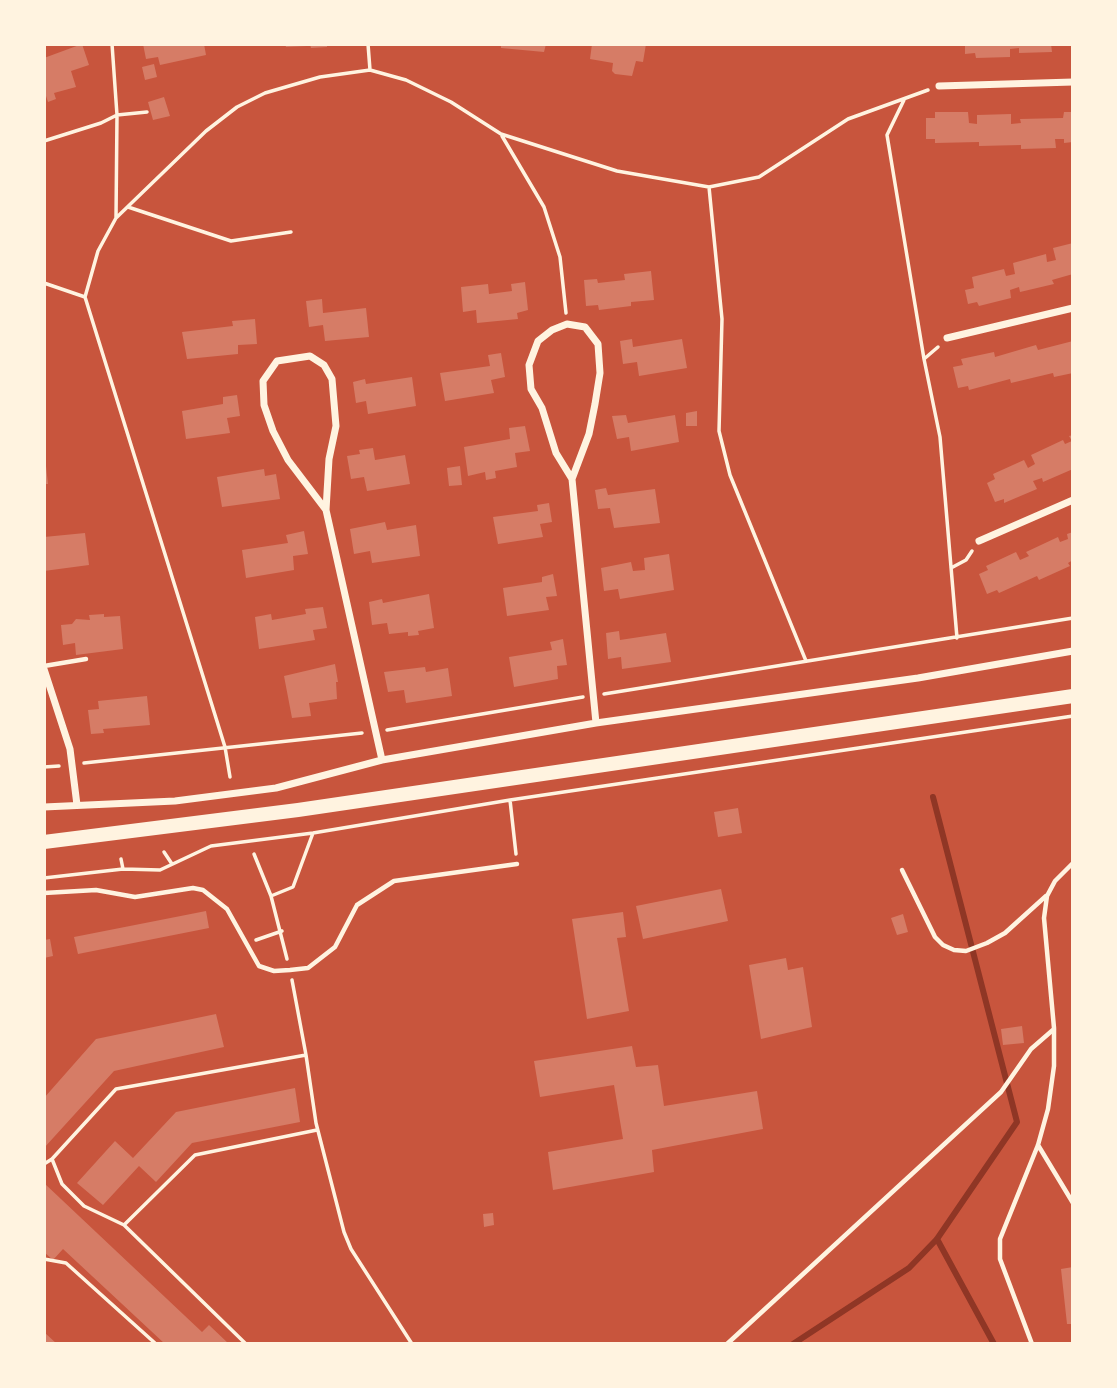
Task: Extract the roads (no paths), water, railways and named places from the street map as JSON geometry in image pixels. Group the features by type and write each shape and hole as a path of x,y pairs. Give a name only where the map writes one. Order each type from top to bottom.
{"main road":[{"path":"48,842 298,810 1073,696"}],"street":[{"path":"939,86 1073,82"},
{"path":"947,338 1073,308"},
{"path":"572,480 589,434 600,373 598,344 585,327 567,324 552,330 538,341 529,365 531,389 542,408 556,453 572,480 596,723"},
{"path":"326,510 288,460 273,431 264,405 263,381 276,361 310,356 324,365 332,379 336,426 329,459 326,510 382,760"},
{"path":"979,541 1073,500"},
{"path":"44,807 175,801 276,788 382,760 596,723 918,678 1073,651"},
{"path":"44,668 74,765 77,805"}],"lane":[{"path":"44,668 86,659"},
{"path":"44,893 96,890 135,897 193,888 203,890 227,909 259,966 274,971 290,970 308,968 335,947 357,905 394,881 517,863"},
{"path":"902,870 935,936 943,945 966,951 1005,933 1047,896 1055,881 1073,863"},
{"path":"1032,1344 1000,1259 1000,1239 1038,1145 1048,1109 1054,1066 1054,1028 1045,940 1047,896"},
{"path":"727,1344 1001,1092 1031,1049 1054,1028"},
{"path":"1038,1145 1073,1203"}],"waterway":[{"path":"793,1344 909,1268 937,1239 1017,1122 933,797"},
{"path":"937,1239 994,1344"}]}
